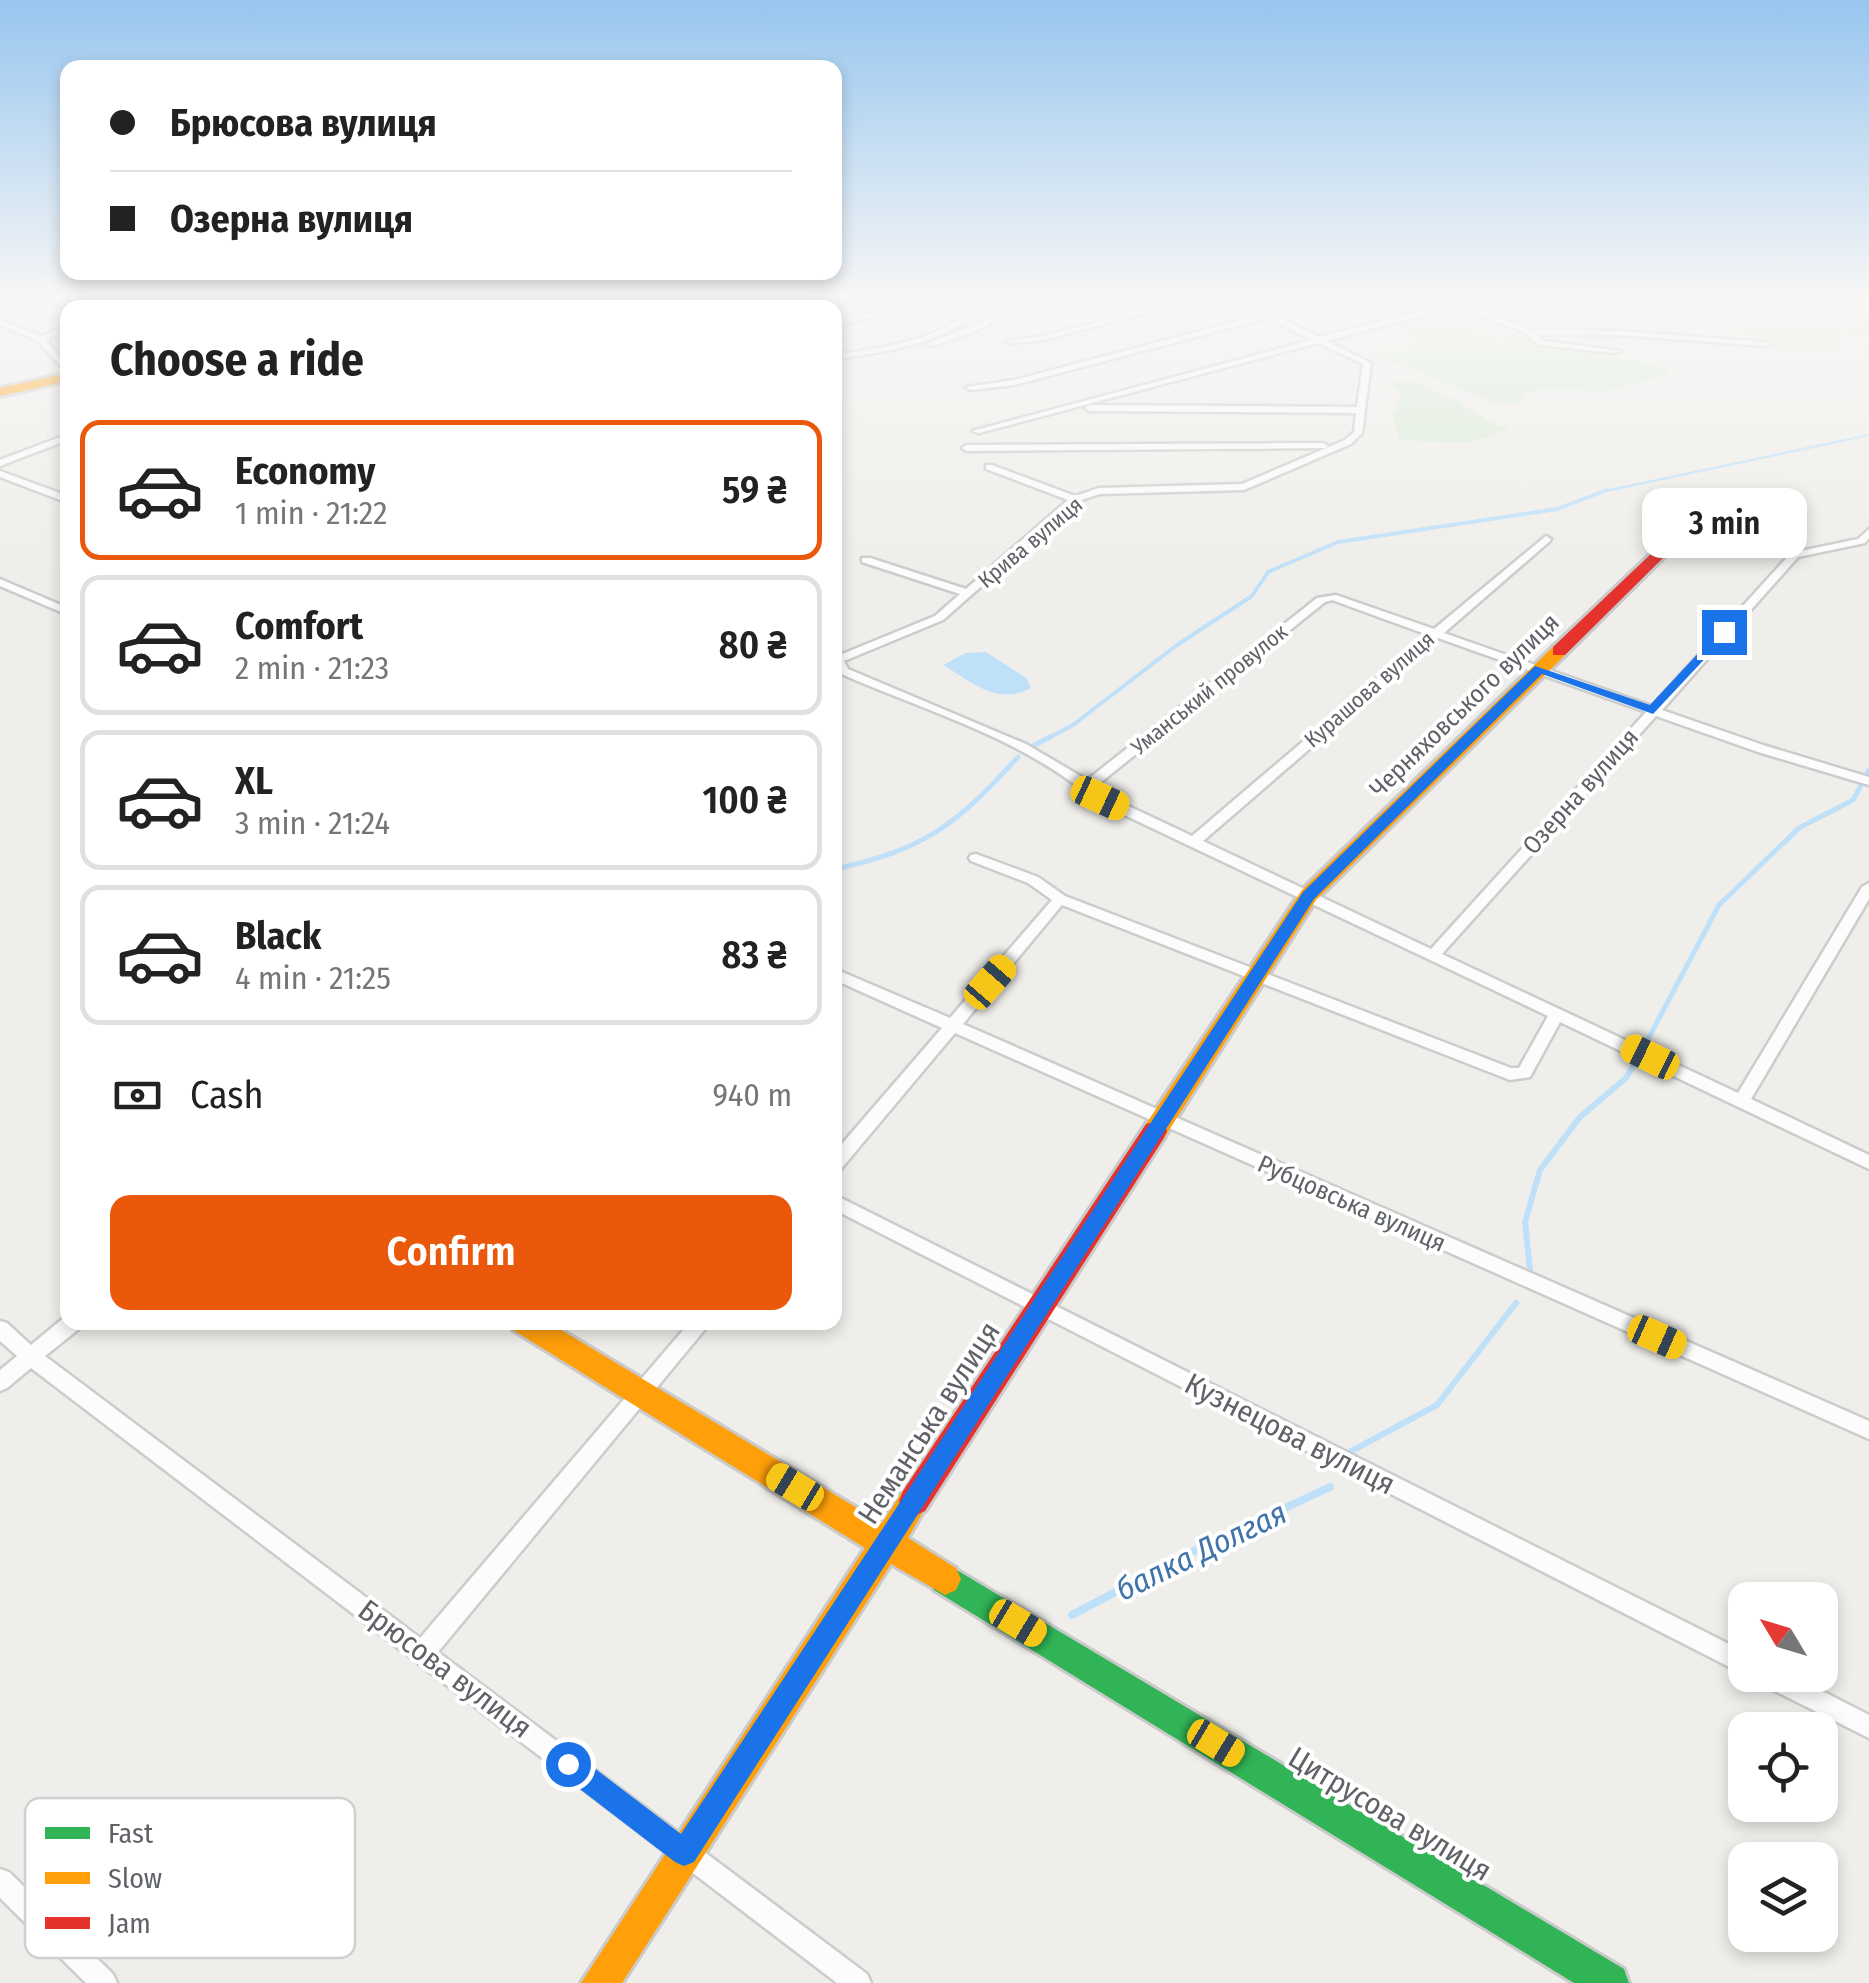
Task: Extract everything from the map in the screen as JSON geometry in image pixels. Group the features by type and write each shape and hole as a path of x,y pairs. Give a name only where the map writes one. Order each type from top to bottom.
{"street":[{"path":"976,431 1137,390"},
{"path":"968,448 1331,446 1348,442 1358,433 1364,390"},
{"path":"1070,408 1362,410"},
{"path":"0,463 60,440"},
{"name":"Крива вулиця","path":"842,658 926,625 968,594 1076,499 1099,490 1244,487 1331,446"},
{"path":"988,468 1076,499"},
{"path":"0,474 60,497"},
{"name":"Озерна вулиця","path":"1434,954 1795,556 1862,541 1869,532"},
{"name":"Курашова вулиця","path":"1194,842 1546,539"},
{"name":"Черняховського вулиця","path":"1309,895 1659,554"},
{"path":"866,560 968,594"},
{"path":"0,582 60,608"},
{"name":"Уманський провулок","path":"1088,785 1321,600 1332,596 1436,632"},
{"path":"1436,632 1762,749 1869,782"},
{"path":"842,669 1014,746 1088,785 1100,798 1869,1162"},
{"path":"976,858 1033,880 1060,899 1518,1075 1524,1073 1558,1013"},
{"path":"1742,1101 1869,887"},
{"name":"Неманська вулиця","path":"600,1983 1309,895"},
{"path":"842,1156 1060,899"},
{"name":"Рубцовська вулиця","path":"842,977 1869,1430"},
{"name":"Кузнецова вулиця","path":"842,1206 1728,1655"},
{"name":"Брюсова вулиця","path":"0,1329 31,1357 858,1983"},
{"path":"0,1382 63,1330"},
{"name":"Цитрусова вулиця","path":"537,1330 1610,1983"},
{"path":"423,1652 695,1330"},
{"path":"1800,1692 1869,1727"},
{"path":"0,1880 25,1905"},
{"path":"79,1958 104,1983"}],"green space":[{"path":"1398,390 1432,390 1496,426 1510,428 1470,443 1400,440 1393,416 1401,399"},
{"path":"1462,390 1543,390 1519,394 1524,401 1501,405"}],"water":[{"path":"986,652 1026,678 1031,688 1008,695 997,693 975,685 943,665 966,653"}],"waterway":[{"path":"1603,492 1869,435"},
{"path":"1603,492 1607,490"},
{"path":"1045,740 1073,725 1177,645 1252,596 1268,572 1338,542 1557,509 1603,492"},
{"path":"1031,747 1050,737"},
{"path":"842,867 893,853 937,831 976,800 1018,757"},
{"path":"1647,1041 1719,905 1799,828 1853,800 1869,770"},
{"path":"1530,1270 1525,1222 1540,1170 1580,1117 1626,1078 1635,1063"},
{"path":"1346,1454 1437,1405 1516,1303"},
{"name":"балка Долгая","path":"1072,1615 1181,1557 1330,1487"}],"traffic: fast":[{"path":"945,1579 1610,1983"}],"traffic: slow":[{"path":"0,392 11,390"},
{"path":"1155,1131 1309,895 1559,651"},
{"path":"536,1330 945,1579"},
{"path":"600,1983 914,1501"}],"traffic: jam":[{"path":"1559,651 1659,554"},
{"path":"914,1501 1155,1131"}],"route":[{"path":"568,1764 684,1853 1309,895 1540,669 1653,710 1724,632"}]}
